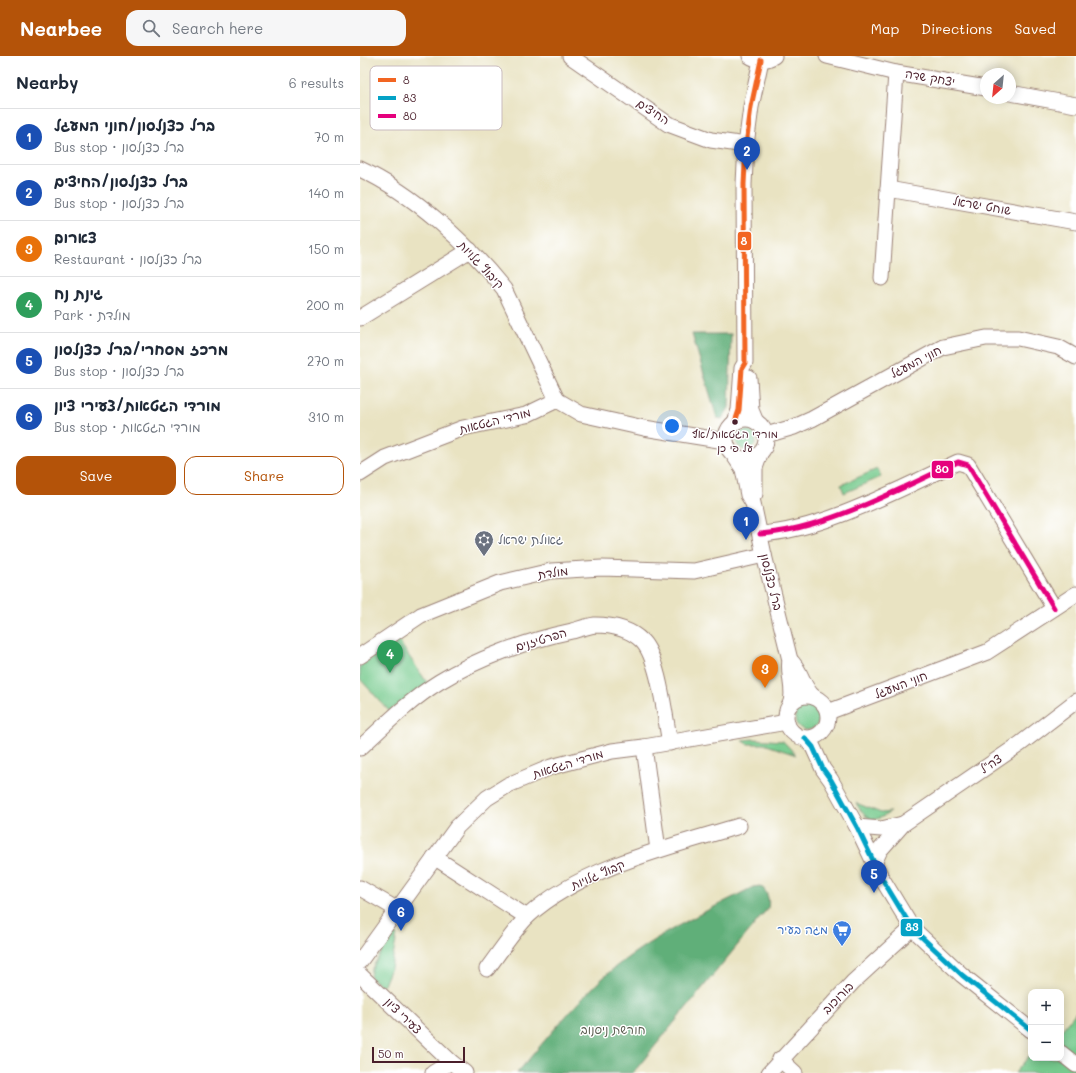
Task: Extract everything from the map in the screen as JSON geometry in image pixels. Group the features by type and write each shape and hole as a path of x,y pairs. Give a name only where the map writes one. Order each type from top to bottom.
{"street":[{"name":"החיצים","path":"570,56 668,124 711,140 746,145"},
{"name":"יצחק שדה","path":"827,56 896,73 980,87"},
{"path":"735,422 739,410 742,368 745,363 744,184 746,145 751,106 762,57"},
{"path":"882,278 896,73"},
{"path":"1016,94 1076,105"},
{"name":"קיבוץ גלויות","path":"360,170 373,175 428,213 470,250 504,289 557,400"},
{"name":"שוחט ישראל","path":"888,189 1076,222"},
{"path":"360,318 470,250"},
{"name":"חוני המעגל","path":"766,435 794,428 943,347 986,338 1018,338 1058,347 1076,358"},
{"path":"745,363 749,369 751,410 756,422 763,429 766,435"},
{"path":"557,400 581,414 644,428 725,441 728,428 735,422 745,419 756,422"},
{"name":"מורדי הגטאות","path":"360,474 384,458 478,424 526,415 557,400"},
{"name":"ברל כצנלסון","path":"753,503 756,498 755,468 760,454 764,449 766,435"},
{"name":"ברל כצנלסון","path":"725,441 726,447 743,469 748,495 753,503 764,555 790,660 789,668 792,700 786,716 787,722"},
{"path":"735,457 748,460 760,454"},
{"path":"760,534 801,528 870,502 958,462 968,465 1054,608"},
{"name":"מולדת","path":"360,656 421,615 500,583 551,571 566,570 602,568 694,571 764,555"},
{"name":"חוני המעגל","path":"828,712 987,652 1076,594"},
{"name":"הפרטיזנים","path":"360,748 391,718 439,682 479,662 524,644 594,625 612,626 631,631 644,642 654,661 670,743"},
{"name":"ברל כצנלסון","path":"790,660 796,665 806,688 814,697 823,703 828,712"},
{"path":"790,706 794,701 803,696 814,697"},
{"name":"צה\"ל","path":"874,863 880,850 903,824 1020,744 1076,701"},
{"path":"805,738 812,738 822,732 828,723 828,712"},
{"path":"787,722 794,733 805,738 813,746 823,769 831,780 857,827 874,863 912,928 962,975 1028,1028"},
{"name":"מורדי הגטאות","path":"360,961 457,827 487,798 508,786 558,765 612,751 670,743 787,722"},
{"path":"822,732 822,745 829,765 831,780"},
{"path":"644,747 658,850"},
{"name":"צה\"ל","path":"857,827 874,829 903,824"},
{"name":"קבוץ גלויות","path":"487,969 527,917 549,899 582,879 658,850 739,826"},
{"path":"434,857 527,917"},
{"path":"360,888 398,910"},
{"name":"בורוכוב","path":"769,1073 780,1059 853,982 912,928"},
{"name":"צעירי ציון","path":"360,975 451,1062 465,1073"},
{"path":"1064,1055 1076,1064"},
{"path":"780,1059 795,1073"},
{"path":"433,1073 451,1062"}],"green space":[{"path":"692,334 731,334 729,408 722,419 717,418"},
{"path":"746,430 753,433 756,440 753,447 746,450 739,447 736,440 739,433"},
{"path":"877,469 881,477 844,493 841,485"},
{"path":"398,640 428,684 389,711 360,679 360,666"},
{"path":"807,706 812,707 818,713 818,723 812,729 807,730 802,729 796,723 795,718 796,713 802,707"},
{"path":"754,739 783,741 796,755 764,744 748,744 742,740"},
{"path":"856,803 881,813 890,812 879,818 871,819 863,814"},
{"name":"חורשת ניסנוב","path":"760,886 767,896 769,902 768,908 633,1073 517,1073 576,1005 614,968 630,956 681,924 753,887"},
{"path":"392,934 397,935 391,968 384,985 382,986 374,981 370,976 371,970"},
{"path":"1076,1012 1076,1073 1015,1073 1028,1057 1028,1061 1064,1061 1064,1027"}],"transit line":[{"name":"8","path":"735,422 739,410 742,368 745,363 744,184 746,145 751,107 761,60"},
{"name":"80","path":"760,534 784,531 835,517 886,496 958,462 968,465 1054,608"},
{"name":"83","path":"805,738 813,747 823,769 831,780 857,827 881,877 912,928 962,975 1028,1028"}],"place":[{"name":"ברל כצנלסון/החיצים","path":"747,170"},
{"name":"מורדי הגטאות/אף על פי כן","path":"735,422"},
{"name":"ברל כצנלסון/חוני המעגל","path":"746,540"},
{"name":"גאולת ישראל","path":"484,557"},
{"name":"גינת נח","path":"390,673"},
{"name":"צארום","path":"765,688"},
{"name":"מרכז מסחרי/ברל כצנלסון","path":"874,893"},
{"name":"מורדי הגטאות/צעירי ציון","path":"401,931"},
{"name":"מגה בעיר","path":"842,947"}]}
